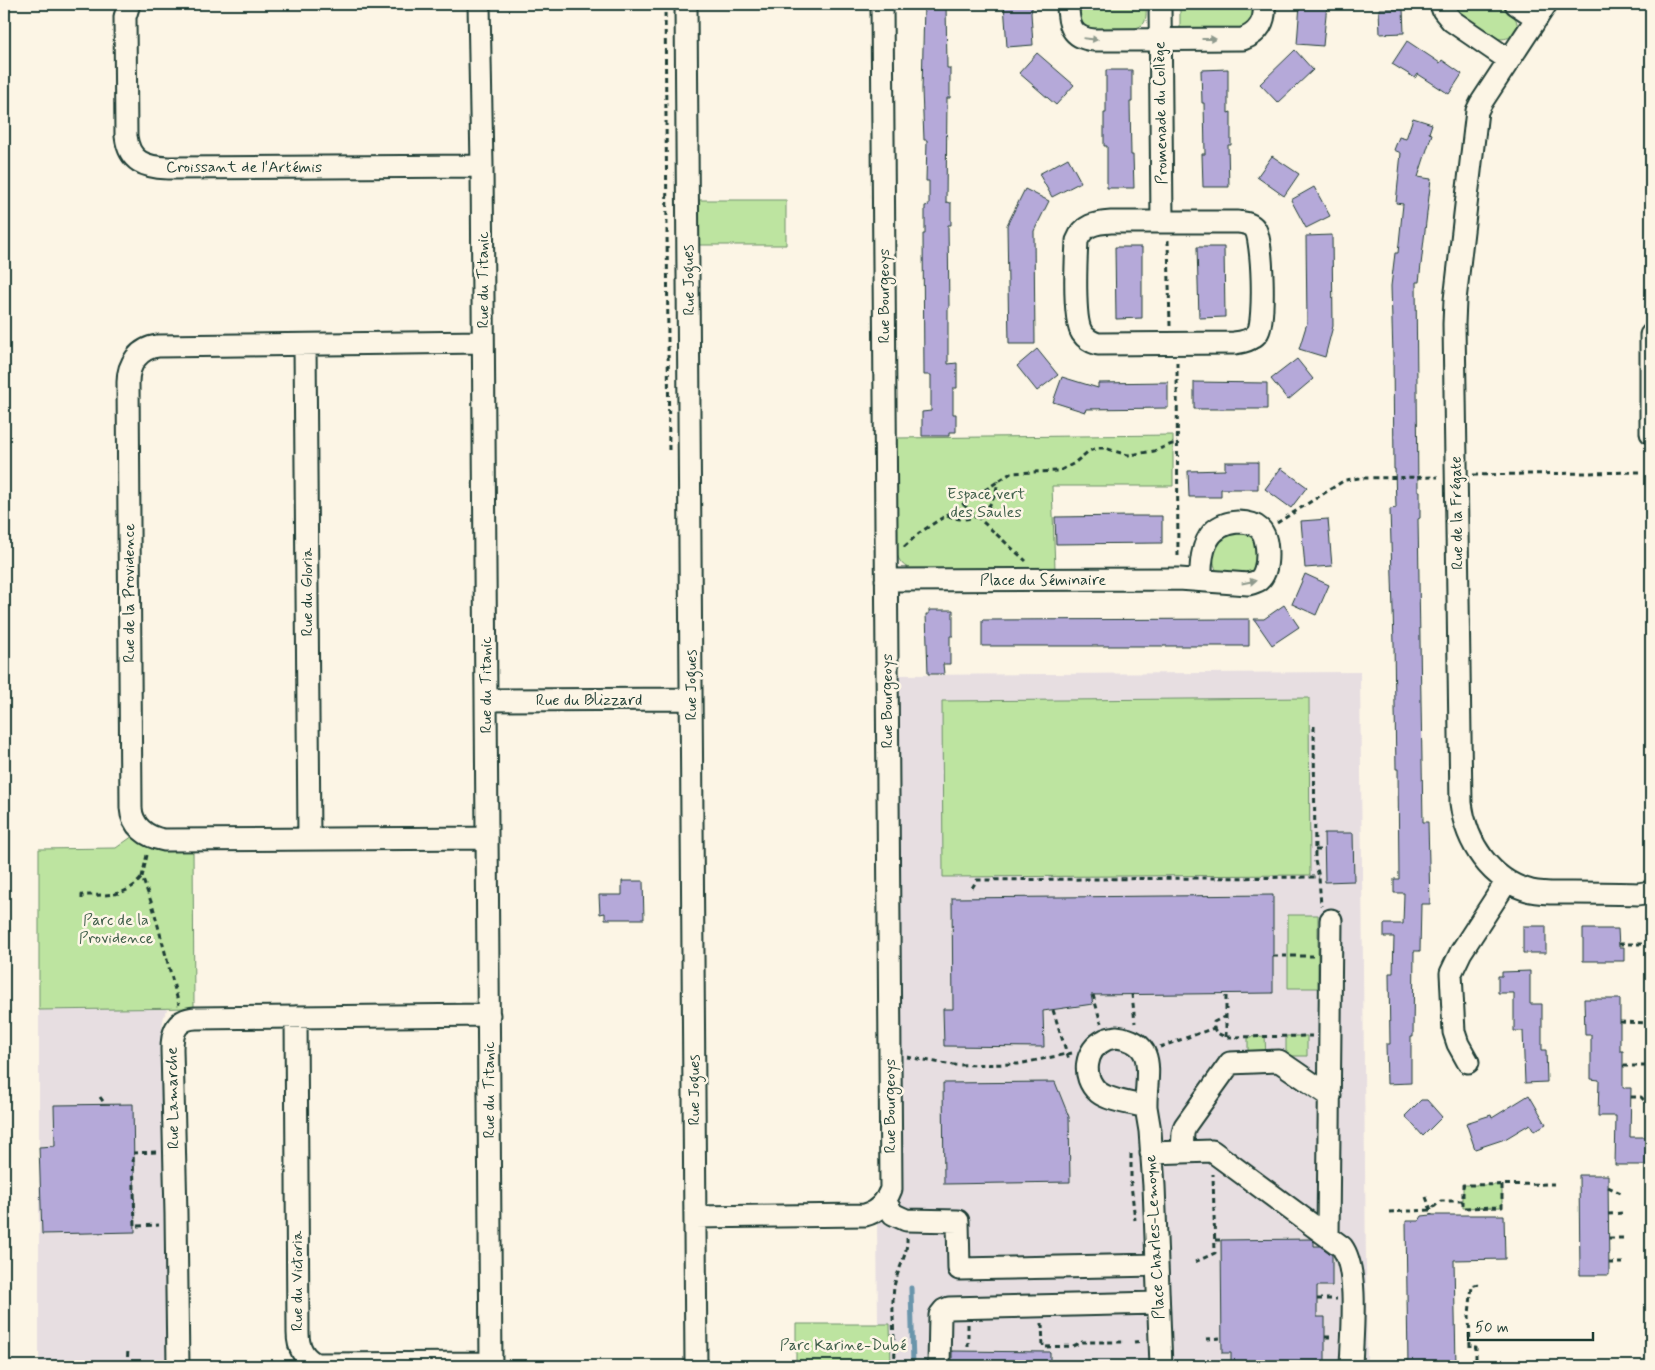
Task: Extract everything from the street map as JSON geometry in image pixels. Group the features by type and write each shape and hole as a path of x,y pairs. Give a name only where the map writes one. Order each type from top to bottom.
{"street":[{"name":"Croissant de l'Artémis","path":"128,4 125,17 127,143 133,156 146,166 155,168 482,166"},
{"name":"Rue du Titanic","path":"479,4 482,166 491,1365"},
{"name":"Rue Jogues","path":"686,4 696,1366"},
{"name":"Rue Bourgeoys","path":"882,4 891,1184 891,1190 885,1201"},
{"path":"1068,4 1070,25 1073,31 1080,37 1094,40 1234,40 1249,36 1260,27 1264,19 1264,4"},
{"name":"Promenade du Collège","path":"1160,4 1165,228"},
{"path":"1442,4 1443,10 1452,21 1509,60"},
{"path":"1516,4 1542,11"},
{"name":"Rue de la Frégate","path":"1542,11 1481,103 1476,118 1454,324 1462,803 1468,830 1480,856 1507,881 1520,887 1543,893 1638,894 1651,892"},
{"path":"1238,222 1253,226 1257,231 1260,246 1261,297 1260,324 1258,332 1254,336 1242,342 1234,343 1105,344 1092,342 1082,333 1077,318 1076,248 1080,233 1084,229 1100,223 1165,228 1238,222"},
{"path":"1651,335 1651,434"},
{"name":"Rue de la Providence","path":"483,342 153,347 141,352 132,364 129,369 128,382 131,814 143,832 164,840 487,838"},
{"name":"Rue du Gloria","path":"305,345 309,838"},
{"name":"Place du Séminaire","path":"886,580 1200,580"},
{"name":"Rue du Blizzard","path":"486,700 691,699"},
{"path":"1468,1062 1454,1032 1451,973 1461,952 1507,881"},
{"path":"1326,917 1330,1096 1328,1237"},
{"name":"Rue Lamarche","path":"178,1366 172,1048 172,1034 176,1027 181,1022 191,1018 489,1015"},
{"name":"Rue du Victoria","path":"296,1016 298,1341 302,1351 311,1362 317,1364 491,1365"},
{"path":"1182,1152 1182,1133 1185,1126 1230,1063 1278,1061 1330,1096"},
{"name":"Place Charles-Lemoyne","path":"1146,1107 1151,1153 1161,1366"},
{"path":"1151,1153 1212,1151 1342,1247 1351,1266 1351,1366"},
{"path":"695,1217 865,1215 874,1212 885,1201 893,1214 906,1220 958,1221 959,1268 1156,1264"},
{"path":"939,1366 940,1315 949,1308 1158,1303"}],"path":[{"name":"Rue Jogues","path":"665,4 669,456"},
{"path":"1165,228 1170,333"},
{"path":"1176,353 1178,568"},
{"path":"902,551 908,542 919,533 1011,473 1059,471 1089,451 1097,448 1104,448 1128,455 1154,451 1177,442"},
{"path":"1465,475 1640,472"},
{"path":"1271,527 1345,480 1359,478 1446,477"},
{"path":"946,515 962,520 976,517 991,504 998,481"},
{"path":"963,504 1029,564"},
{"path":"1314,726 1315,861 1326,917"},
{"path":"82,899 82,895 123,893 135,886 142,877 149,847"},
{"path":"1315,850 1324,850"},
{"path":"142,877 153,907 179,1008"},
{"path":"972,888 977,880 1319,877"},
{"path":"108,895 110,901"},
{"path":"1619,944 1650,944"},
{"path":"1273,956 1318,956"},
{"path":"1226,993 1226,1037"},
{"path":"1132,994 1136,1029"},
{"path":"1093,995 1102,1028"},
{"path":"1053,1010 1072,1068"},
{"path":"1226,1016 1214,1022 1213,1026 1218,1034 1226,1037 1315,1036"},
{"path":"1620,1022 1651,1023"},
{"path":"905,1057 953,1065 1018,1064 1067,1053 1075,1053"},
{"path":"1623,1066 1651,1066"},
{"path":"100,1097 105,1104"},
{"path":"1631,1097 1641,1098 1651,1107"},
{"path":"174,1151 133,1153 134,1215 135,1226 176,1225"},
{"path":"1195,1262 1215,1254 1213,1173"},
{"path":"1502,1185 1502,1207 1463,1208 1463,1186 1502,1185 1554,1184"},
{"path":"1608,1187 1623,1194"},
{"path":"1426,1197 1431,1210 1431,1216"},
{"path":"1389,1212 1431,1210 1443,1199 1463,1201"},
{"path":"1608,1214 1623,1213"},
{"path":"878,1366 895,1366 894,1286 905,1256 907,1237"},
{"path":"1608,1238 1623,1238"},
{"path":"1215,1240 1221,1240"},
{"path":"1609,1263 1623,1263"},
{"path":"1476,1359 1476,1347 1470,1347 1469,1314 1472,1286 1478,1284"},
{"path":"1317,1299 1344,1299"},
{"path":"968,1351 969,1319"},
{"path":"1042,1327 1043,1352"},
{"path":"1206,1339 1222,1338"},
{"path":"1043,1347 1073,1346 1082,1342 1126,1342"},
{"path":"127,1366 128,1349"}],"shaded area":[{"path":"1360,672 1367,1366 891,1366 890,1325 878,1324 877,1220 881,1218 896,675"},
{"path":"168,1008 162,1027 171,1366 39,1366 39,1010"}],"green space":[{"path":"1489,3 1500,6 1514,17 1518,28 1511,37 1493,38 1456,13 1451,4"},
{"path":"1078,4 1146,4 1146,19 1144,23 1133,29 1115,31 1096,30 1082,24"},
{"path":"1180,4 1253,4 1254,11 1251,20 1244,28 1185,29 1180,28"},
{"path":"698,200 786,200 786,245 698,245"},
{"name":"Espace vert des Saules","path":"1173,435 1173,486 1052,486 1055,569 914,570 904,566 899,558 896,551 895,438"},
{"path":"1240,531 1254,536 1256,549 1255,566 1247,573 1217,572 1213,557 1217,542 1226,534"},
{"path":"1309,698 1310,875 943,877 942,701"},
{"name":"Parc de la Providence","path":"133,836 154,848 168,850 193,849 194,1008 39,1010 39,849 116,848"},
{"path":"1288,915 1318,915 1318,988 1288,988"},
{"path":"1265,1036 1266,1057 1248,1058 1248,1037"},
{"path":"1286,1036 1307,1036 1307,1056 1286,1056"},
{"path":"1463,1185 1502,1185 1502,1207 1463,1208"},
{"name":"Parc Karine-Dubé","path":"796,1324 890,1324 891,1366 796,1366"}],"building":[{"path":"924,4 946,4 947,68 950,68 950,98 947,98 946,202 951,203 951,225 948,225 948,364 957,363 957,388 953,388 953,414 956,414 956,432 949,432 949,436 922,436 922,412 931,411 931,375 924,375 923,234 925,234 925,206 929,205 929,181 926,181 927,140 924,140 922,90"},
{"path":"1004,4 1033,4 1031,13 1033,45 1007,47"},
{"path":"1300,4 1327,4 1323,46 1297,44"},
{"path":"1379,9 1403,9 1404,33 1380,34"},
{"path":"1407,41 1440,63 1442,60 1462,74 1449,94 1418,74 1415,78 1392,64"},
{"path":"1295,50 1313,70 1278,103 1260,84"},
{"path":"1037,53 1074,85 1056,105 1019,73"},
{"path":"1228,69 1228,113 1231,112 1231,145 1228,145 1229,187 1203,187 1202,154 1205,154 1201,70"},
{"path":"1106,70 1132,70 1132,102 1130,102 1134,188 1107,188 1107,146 1104,146"},
{"path":"1413,118 1432,124 1429,133 1432,134 1418,177 1431,179 1419,282 1416,282 1423,822 1428,822 1430,904 1421,904 1420,951 1414,951 1411,1083 1387,1084 1386,1044 1390,1044 1389,973 1393,973 1394,937 1384,937 1384,924 1403,924 1404,893 1394,893 1394,879 1399,879 1398,769 1396,769 1390,509 1396,508 1391,286 1395,253 1398,253 1403,204 1396,203 1401,153 1394,150 1399,137 1406,139"},
{"path":"1272,156 1299,174 1284,196 1257,177"},
{"path":"1068,158 1081,182 1052,197 1039,174"},
{"path":"1314,187 1330,216 1306,228 1291,200"},
{"path":"1025,189 1049,201 1034,231 1035,344 1009,344 1007,225"},
{"path":"1332,235 1333,326 1325,357 1299,349 1307,323 1306,236"},
{"path":"1115,247 1142,247 1142,318 1116,319"},
{"path":"1197,247 1224,247 1225,317 1199,318"},
{"path":"1037,349 1058,375 1037,391 1017,366"},
{"path":"1297,359 1313,379 1288,400 1271,379"},
{"path":"1062,377 1098,388 1098,383 1168,382 1168,408 1086,409 1085,412 1053,402"},
{"path":"1194,382 1267,383 1267,409 1194,409"},
{"path":"1225,462 1258,462 1258,489 1221,489 1221,497 1189,497 1188,471 1225,470"},
{"path":"1281,468 1307,487 1291,508 1265,489"},
{"path":"1162,516 1162,543 1056,544 1055,517"},
{"path":"1328,519 1332,566 1305,568 1301,521"},
{"path":"1305,574 1329,585 1316,615 1292,604"},
{"path":"1284,605 1299,627 1272,645 1254,619 1264,619"},
{"path":"929,610 953,610 953,636 950,636 950,664 943,664 944,674 928,674 926,614 929,614"},
{"path":"1249,619 1249,646 982,646 982,620"},
{"path":"1324,833 1353,833 1354,881 1325,882"},
{"path":"622,881 643,881 644,919 605,919 605,913 600,914 599,895 622,895"},
{"path":"1273,895 1273,993 1091,995 1093,1004 1043,1011 1044,1047 944,1046 943,1009 953,1009 952,898"},
{"path":"1523,926 1546,926 1546,953 1523,953"},
{"path":"1583,929 1618,929 1619,947 1624,947 1624,961 1583,961"},
{"path":"1530,971 1530,1004 1542,1004 1542,1050 1546,1050 1547,1082 1525,1083 1523,1031 1514,1031 1514,993 1498,993 1498,976 1502,976 1502,972"},
{"path":"1584,999 1620,999 1620,1051 1623,1051 1623,1088 1631,1088 1630,1137 1647,1137 1647,1165 1615,1165 1616,1116 1598,1116 1599,1080 1591,1079 1591,1035 1585,1035"},
{"path":"1055,1082 1069,1117 1070,1182 944,1184 943,1083"},
{"path":"1529,1095 1546,1124 1534,1131 1530,1124 1505,1139 1475,1149 1466,1123 1491,1115 1492,1118"},
{"path":"1421,1100 1427,1100 1442,1117 1423,1136 1405,1116"},
{"path":"133,1104 135,1232 42,1234 39,1147 55,1146 54,1105"},
{"path":"1579,1175 1608,1175 1609,1275 1580,1275"},
{"path":"1504,1215 1505,1259 1454,1260 1456,1366 1408,1366 1406,1221 1419,1221 1422,1216"},
{"path":"1311,1239 1314,1242 1314,1246 1320,1246 1332,1255 1332,1286 1317,1286 1317,1317 1325,1317 1325,1366 1231,1366 1231,1353 1222,1353 1221,1240"},
{"path":"952,1351 1050,1352 1050,1366 952,1366"}],"waterway":[{"path":"911,1288 913,1366"}]}
